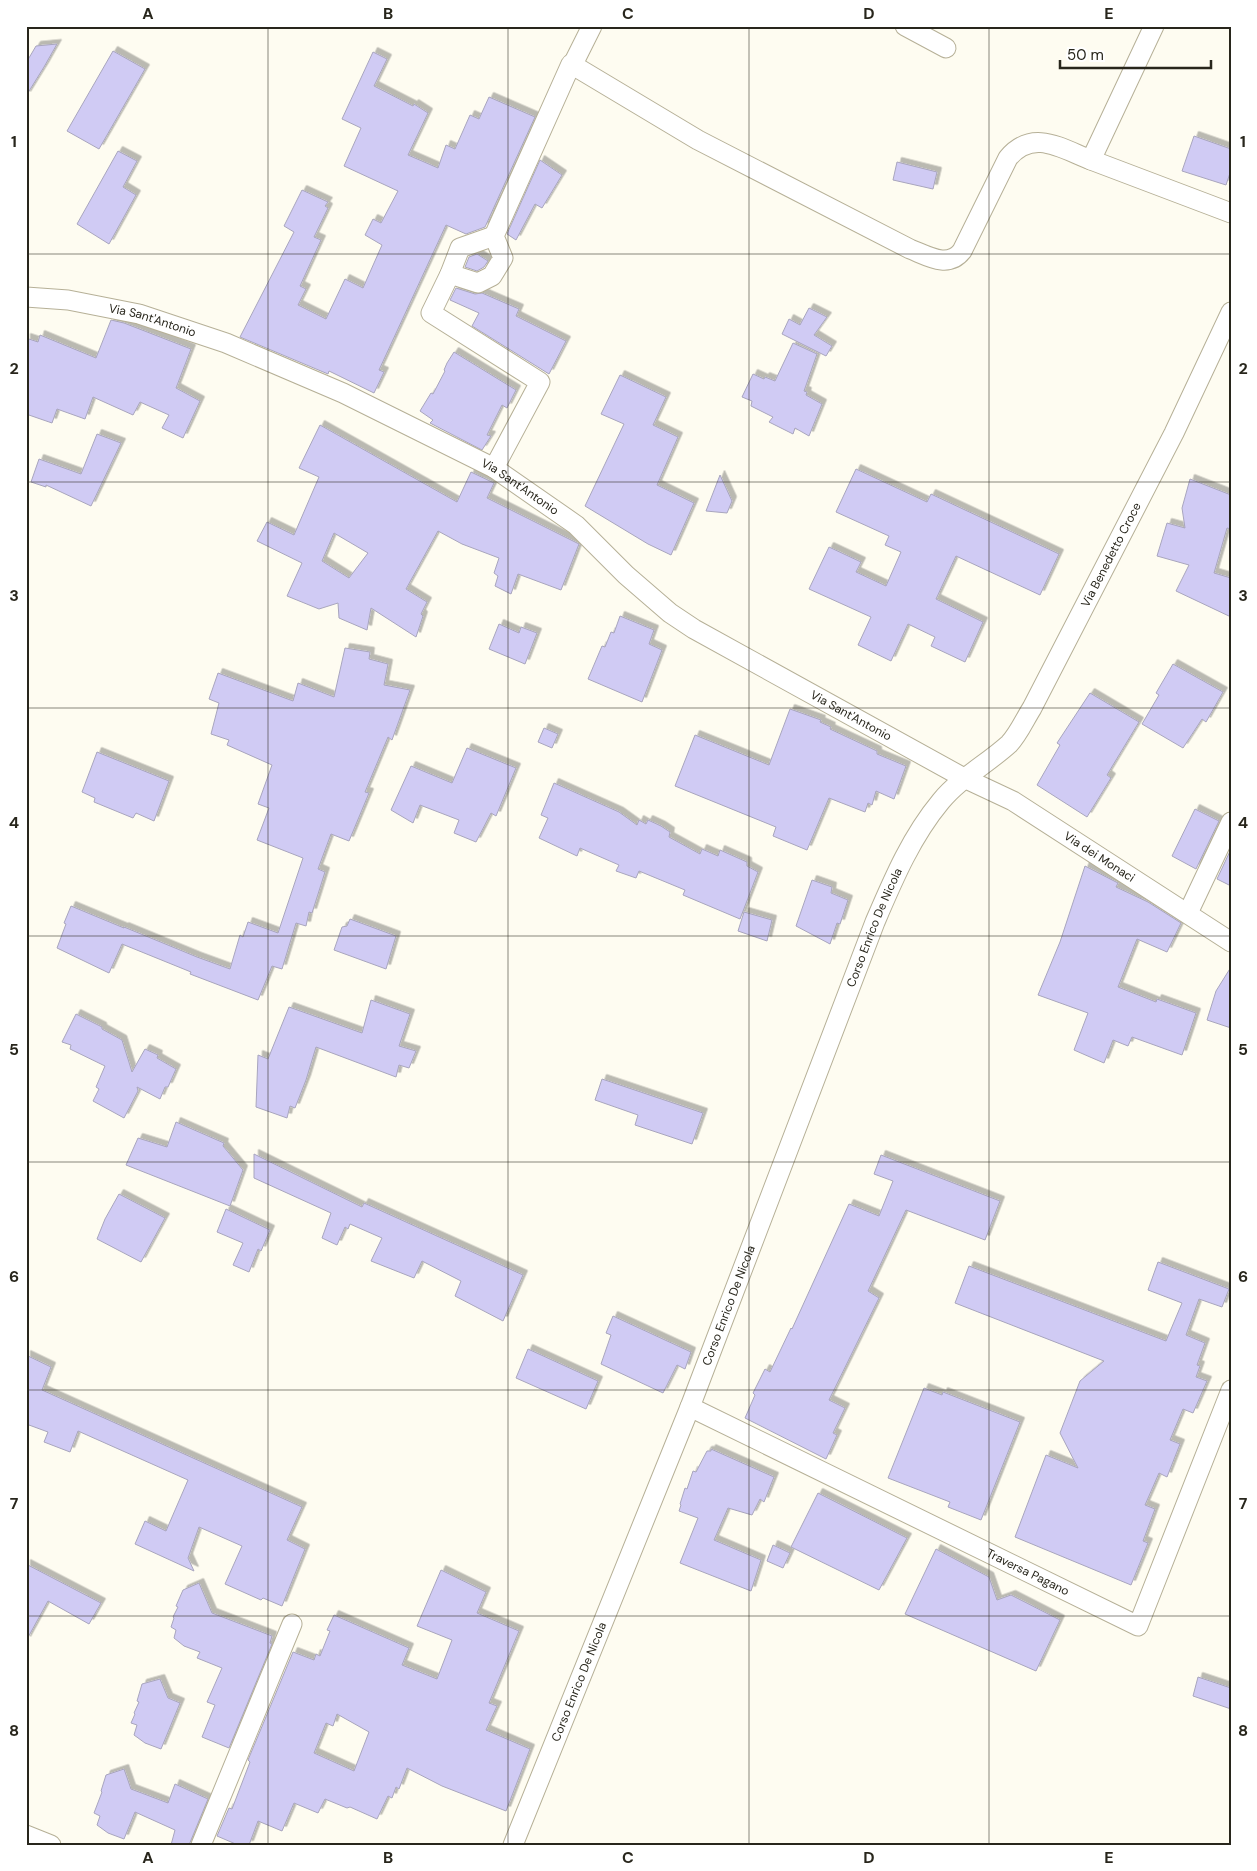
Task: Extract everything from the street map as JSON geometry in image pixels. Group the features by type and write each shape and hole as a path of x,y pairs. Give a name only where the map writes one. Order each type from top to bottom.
{"street":[{"path":"574,62 592,26"},
{"path":"905,26 946,48"},
{"path":"1091,160 1154,26"},
{"path":"450,274 478,283 492,276 503,258 494,236 571,64 698,140 910,249 943,261 954,258 962,250 1008,158 1015,150 1030,142 1044,142 1231,213"},
{"path":"494,236 460,248 431,313 540,382 494,468"},
{"name":"Via Sant'Antonio","path":"26,297 68,300 139,314 226,343 343,393 494,468 576,525 626,575 670,613 694,629 964,778"},
{"name":"Via Benedetto Croce","path":"964,778 1010,743 1032,708 1174,433 1231,312"},
{"name":"Via dei Monaci","path":"964,778 1012,801 1231,942"},
{"name":"Corso Enrico De Nicola","path":"513,1845 690,1407 875,922 892,882 916,836 941,800 964,778"},
{"path":"1188,913 1231,822"},
{"name":"Traversa Pagano","path":"690,1407 1138,1626 1231,1390"},
{"path":"201,1845 292,1624"},
{"path":"26,1835 51,1845"}],"building":[{"path":"57,44 26,96 26,63 36,46"},
{"path":"113,51 145,69 99,149 67,131"},
{"path":"373,52 387,59 374,86 413,106 414,104 428,113 408,155 438,168 446,145 455,149 470,115 479,119 489,97 535,117 485,227 466,234 446,225 379,370 384,372 374,393 329,371 328,374 240,337 294,232 284,226 302,190 328,202 325,206 328,208 314,237 321,240 300,286 306,289 298,305 326,319 345,279 363,288 382,245 365,235 373,219 381,223 398,191 344,166 361,128 342,119"},
{"path":"1194,136 1231,149 1231,170 1226,185 1182,171"},
{"path":"118,151 137,161 123,187 136,195 109,244 77,224"},
{"path":"540,160 562,175 542,208 535,204 516,240 507,234"},
{"path":"897,162 937,172 933,189 893,180"},
{"path":"477,254 488,261 484,267 477,271 465,267 469,257"},
{"path":"456,288 475,294 482,293 519,309 516,316 566,341 549,374 472,326 479,313 450,300"},
{"path":"809,308 827,317 814,335 832,346 826,356 782,334 789,319 800,325"},
{"path":"111,320 124,323 191,349 176,388 200,401 183,438 162,428 169,415 140,402 133,415 93,397 85,419 57,409 52,423 26,414 26,338 38,342 40,335 96,358"},
{"path":"793,343 817,354 804,391 807,392 806,395 822,404 809,436 795,428 793,434 769,422 773,417 751,406 752,401 742,397 753,374 775,381"},
{"path":"454,352 516,390 507,408 502,405 487,435 491,436 482,450 430,423 433,420 420,411 431,393 433,394"},
{"path":"620,375 666,397 653,425 678,437 657,485 694,503 671,555 648,544 585,506 624,424 601,414"},
{"path":"320,425 457,502 471,472 494,483 487,498 579,544 561,590 518,574 511,594 495,586 498,576 494,573 499,558 462,544 438,531 406,589 427,602 421,614 423,616 416,637 371,608 367,630 339,618 338,603 319,609 287,596 302,563 257,541 267,522 294,535 319,477 299,468","holes":["334,533 368,553 349,578 322,561"]},
{"path":"97,434 121,443 91,506 46,485 46,487 31,482 39,459 81,474"},
{"path":"856,469 927,502 931,494 1059,554 1040,595 956,556 936,599 983,622 965,662 931,646 935,637 908,624 891,661 858,645 871,617 809,589 829,547 861,562 856,572 886,586 901,552 885,545 889,536 836,512"},
{"path":"720,475 732,501 727,513 706,511"},
{"path":"1190,479 1231,495 1231,529 1227,528 1214,573 1231,578 1231,617 1176,591 1189,565 1157,556 1167,523 1185,528 1182,508"},
{"path":"620,616 654,630 649,644 662,650 642,702 588,679 602,646 605,647 611,632 614,633"},
{"path":"499,624 519,633 521,627 537,633 525,664 489,649"},
{"path":"345,648 370,652 369,659 388,664 384,685 410,690 392,740 388,737 365,792 369,793 349,841 331,834 318,869 325,872 312,913 309,912 306,926 296,923 282,969 272,966 258,1000 190,974 191,972 122,944 109,973 57,948 71,906 230,969 240,935 243,937 248,922 278,933 303,858 257,840 269,808 258,804 272,765 227,745 229,740 211,734 219,703 209,699 218,673 293,701 298,683 334,697"},
{"path":"1173,664 1223,692 1206,722 1202,719 1183,748 1142,724 1159,695 1156,693"},
{"path":"1090,693 1139,722 1107,775 1111,778 1087,817 1037,785 1060,745 1057,743"},
{"path":"790,709 821,720 820,722 831,727 830,729 877,751 877,754 906,766 894,799 876,791 872,805 868,803 865,812 829,798 807,850 773,836 776,827 675,786 695,735 769,765"},
{"path":"544,728 558,734 552,748 538,742"},
{"path":"467,748 516,768 496,816 491,813 476,842 454,833 459,820 420,805 413,823 391,810 411,766 452,783"},
{"path":"97,752 169,781 154,821 136,813 133,818 94,802 95,798 82,792"},
{"path":"554,783 619,812 637,825 639,820 646,824 648,820 661,826 670,832 669,837 700,854 702,849 718,856 720,850 747,862 747,866 758,872 740,919 683,895 685,890 639,871 636,878 616,871 619,865 580,848 577,856 539,838 548,818 541,815"},
{"path":"1195,809 1219,821 1196,869 1172,856"},
{"path":"1231,849 1231,886 1217,879"},
{"path":"1085,866 1118,883 1116,887 1148,902 1181,923 1167,952 1137,939 1118,987 1156,1002 1157,999 1196,1013 1182,1055 1132,1037 1128,1046 1113,1040 1104,1063 1074,1050 1088,1013 1038,995 1060,942"},
{"path":"812,880 832,887 831,893 848,900 840,924 837,923 830,944 796,926"},
{"path":"744,912 772,920 767,941 738,931"},
{"path":"350,919 396,936 386,969 334,950 342,927 347,926"},
{"path":"1231,967 1231,1028 1207,1020 1216,991"},
{"path":"371,1000 410,1014 399,1046 416,1051 409,1068 399,1065 396,1077 316,1047 295,1108 290,1106 287,1118 256,1107 258,1055 268,1059 289,1007 362,1033"},
{"path":"76,1014 122,1040 132,1072 145,1049 158,1055 157,1058 176,1069 160,1099 137,1087 138,1091 124,1118 93,1101 99,1089 96,1087 105,1066 70,1049 71,1045 62,1042"},
{"path":"602,1079 703,1113 692,1144 635,1125 638,1115 595,1100"},
{"path":"176,1122 224,1143 223,1146 243,1170 230,1206 126,1165 138,1138 167,1147"},
{"path":"254,1154 362,1207 364,1203 523,1275 503,1321 455,1296 461,1281 422,1261 414,1278 371,1261 382,1238 350,1224 348,1229 345,1227 337,1245 322,1238 331,1213 254,1178"},
{"path":"881,1155 1000,1201 985,1240 906,1210 868,1291 879,1298 829,1400 845,1408 833,1433 837,1435 826,1459 745,1418 755,1395 753,1393 765,1369 770,1372 792,1329 849,1204 879,1216 893,1181 874,1174"},
{"path":"119,1194 165,1218 141,1262 97,1239 105,1219"},
{"path":"226,1209 270,1230 261,1251 258,1249 249,1272 233,1265 243,1243 217,1232"},
{"path":"1158,1262 1229,1289 1222,1307 1199,1299 1186,1335 1205,1343 1197,1365 1200,1366 1196,1377 1207,1381 1193,1413 1183,1409 1170,1440 1180,1444 1167,1477 1159,1473 1145,1505 1155,1509 1143,1541 1148,1543 1131,1585 1015,1537 1046,1455 1078,1468 1060,1433 1080,1381 1104,1361 955,1303 969,1266 1166,1341 1182,1303 1148,1290"},
{"path":"613,1316 691,1352 685,1369 677,1365 663,1393 601,1364 611,1335 606,1333"},
{"path":"528,1349 598,1381 586,1409 516,1378"},
{"path":"26,1355 51,1367 42,1390 302,1507 287,1540 305,1549 282,1606 263,1598 261,1600 225,1584 242,1546 199,1527 188,1558 194,1571 135,1544 145,1521 166,1531 188,1480 78,1431 70,1452 44,1442 48,1432 29,1425 26,1428"},
{"path":"924,1388 942,1395 943,1392 1020,1422 981,1520 948,1507 950,1502 888,1478"},
{"path":"711,1449 774,1477 764,1502 760,1499 752,1515 728,1508 714,1540 761,1560 751,1591 680,1563 698,1518 679,1511 680,1504 693,1471 696,1472 707,1451 711,1451"},
{"path":"818,1493 907,1538 879,1590 791,1547"},
{"path":"773,1545 790,1553 783,1568 767,1561"},
{"path":"936,1549 989,1577 997,1600 1011,1595 1060,1620 1036,1671 905,1614"},
{"path":"26,1564 101,1603 89,1624 48,1601 26,1641"},
{"path":"441,1570 486,1592 477,1613 519,1631 489,1703 497,1706 486,1730 530,1749 506,1811 442,1786 407,1768 399,1789 396,1787 392,1798 388,1796 377,1819 350,1807 347,1808 325,1799 318,1813 294,1803 282,1831 258,1821 249,1845 238,1845 217,1836 229,1808 232,1809 250,1762 248,1760 293,1652 314,1660 316,1654 320,1656 330,1631 327,1630 334,1615 409,1648 402,1665 437,1679 452,1640 417,1626","holes":["337,1714 369,1732 354,1771 314,1753 326,1723 333,1726"]},
{"path":"199,1583 212,1613 272,1636 270,1643 272,1644 229,1748 202,1737 215,1705 207,1702 222,1668 197,1658 200,1652 184,1646 174,1638 176,1630 171,1627 178,1607 176,1606 183,1590"},
{"path":"1198,1677 1231,1688 1231,1709 1193,1696"},
{"path":"160,1679 168,1698 180,1703 161,1749 145,1743 134,1735 137,1725 131,1723 139,1702 137,1701 142,1684"},
{"path":"124,1769 131,1789 168,1803 175,1784 208,1799 189,1845 171,1845 175,1830 135,1812 124,1839 108,1833 97,1825 100,1816 94,1813 106,1775"}]}
